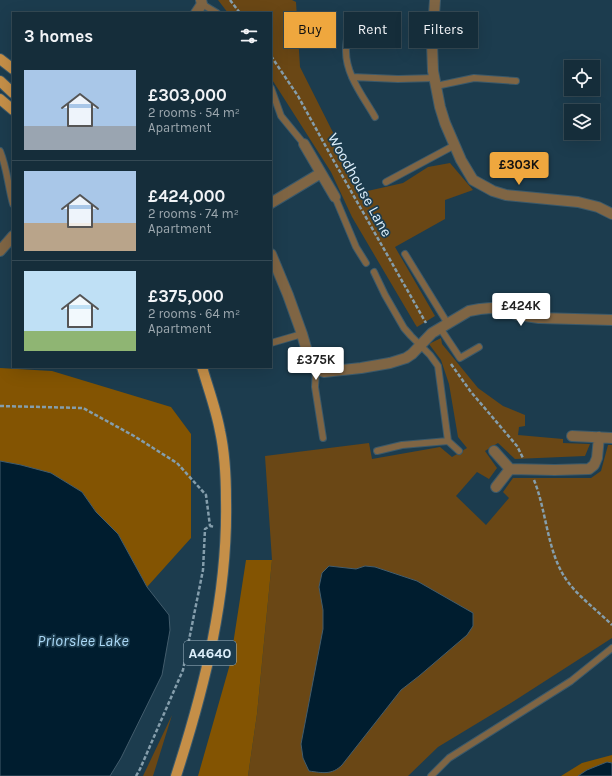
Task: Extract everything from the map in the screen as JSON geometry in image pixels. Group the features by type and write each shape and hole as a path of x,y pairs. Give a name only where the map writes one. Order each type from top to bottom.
{"main road":[{"path":"0,59 12,68"},
{"path":"0,81 12,91"},
{"path":"0,99 12,109"},
{"name":"A4640","path":"176,776 208,665 224,569 226,534 226,476 220,430 202,368"}],"street":[{"path":"435,0 432,44 440,107 445,123 461,160 473,180 493,191 506,195 578,202 598,207 612,214"},
{"path":"196,12 201,2"},
{"path":"304,144 335,197"},
{"path":"272,202 321,173"},
{"path":"0,251 12,237"},
{"path":"272,256 288,295 311,365 316,370 324,372 390,364 406,358 412,354 432,333 469,311 491,308 507,311 518,316 612,320"},
{"path":"572,436 612,438"},
{"path":"494,451 510,469 589,469 594,466 597,458 599,437"},
{"path":"496,487 510,469"}],"lane":[{"path":"201,2 216,12"},
{"path":"346,48 352,77 376,117"},
{"path":"352,77 436,82 474,78 516,81"},
{"path":"272,91 281,116 304,144"},
{"path":"386,182 455,145"},
{"path":"0,151 5,163 8,187 12,201"},
{"path":"335,197 356,247 366,263"},
{"path":"405,254 460,358 479,347"},
{"path":"374,272 404,328 430,355 438,366 448,441 459,451"},
{"path":"272,343 302,334"},
{"path":"316,370 315,387 323,438"},
{"path":"377,451 402,445 448,441"},
{"path":"431,776 449,758 571,681 612,648"}],"path":[{"path":"230,0 239,12"},
{"name":"Woodhouse Lane","path":"272,57 298,96 382,247 428,325"},
{"path":"0,406 83,408 134,436 177,463 206,495 210,526 205,529 203,570 183,670 140,770 136,776"}],"shaded area":[{"path":"218,0 292,0 296,2 297,12 284,12 284,48 299,48 300,67 363,192 403,183 428,167 450,163 473,190 445,200 445,219 395,247 435,316 417,327 352,217 331,172 272,80 272,12 227,12"},
{"path":"441,338 442,344 478,388 503,406 525,415 525,426 519,427 518,435 563,439 563,443 590,444 585,456 515,459 498,443 485,451 497,468 489,479 477,472 456,496 486,525 509,498 503,492 513,478 591,478 601,471 608,445 612,445 612,638 514,701 438,747 408,776 248,776 257,714 272,560 265,456 369,443 372,459 440,447 452,457 467,448 458,437 449,384 441,360 429,344"},
{"path":"0,368 52,371 171,407 191,434 191,538 147,587 118,534 96,512 82,492 21,465 0,461"},
{"path":"246,560 272,560 257,714 248,776 198,776 230,664"},
{"path":"172,715 153,776 143,776"},
{"path":"612,755 612,763 607,762 587,770 578,776 561,776 582,763"}],"water":[{"name":"Priorslee Lake","path":"0,461 51,473 82,492 96,512 118,534 147,587 169,615 170,630 162,675 121,758 110,776 0,776"},
{"path":"329,566 356,569 365,566 375,567 417,581 473,613 473,626 467,635 401,690 342,765 331,772 323,773 309,771 303,758 301,744 323,629 323,610 319,587 322,573"},
{"path":"607,762 612,763 612,776 578,776 587,770"}]}
